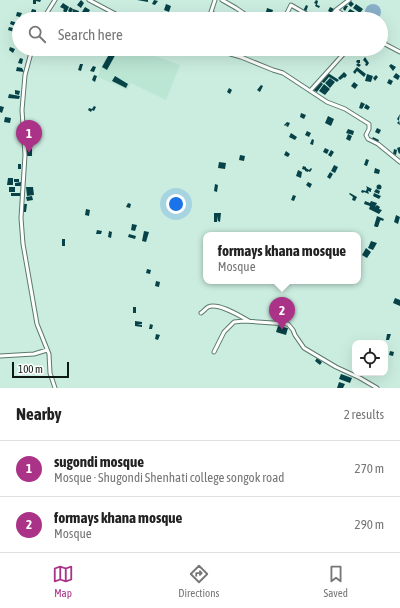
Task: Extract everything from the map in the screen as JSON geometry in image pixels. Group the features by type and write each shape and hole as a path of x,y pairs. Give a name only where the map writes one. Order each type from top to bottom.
{"street":[{"path":"48,12 55,0"},
{"path":"88,0 112,12"},
{"path":"211,12 215,0"},
{"path":"222,0 242,12"},
{"path":"339,12 336,10 349,0"},
{"path":"288,12 291,5 303,12"},
{"path":"388,46 400,52"},
{"path":"30,56 26,75 22,110 25,155 21,218 23,244 37,324 49,354 50,373 55,388"},
{"path":"238,56 283,73 327,102 345,109 369,124 369,129 366,135 368,140 378,144 400,162"},
{"path":"310,91 342,56"},
{"path":"201,314 208,307 214,306 241,316 250,322"},
{"path":"214,352 224,332 234,322 288,324 304,348 336,367 377,388"},
{"path":"0,356 34,354 47,350"}],"shaded area":[{"path":"106,56 155,56 180,65 166,100 131,83 127,90 98,77"}],"water":[{"path":"373,4 379,6 381,12 365,12 367,6"}],"building":[{"path":"33,0 41,0 40,2 36,1 36,4 33,4"},
{"path":"81,0 84,3 81,8 77,5"},
{"path":"137,0 148,0 148,2"},
{"path":"154,0 158,1 155,5 152,4"},
{"path":"316,0 318,1 317,5 320,6 319,8 315,6 316,4 314,3"},
{"path":"351,1 354,4 351,7 348,4"},
{"path":"63,3 69,7 66,12 64,12 63,11 64,9 60,7"},
{"path":"166,4 171,6 169,12 164,10"},
{"path":"356,4 363,9 361,12 359,12 353,8"},
{"path":"306,5 308,6 306,12 303,11"},
{"path":"345,5 348,6 345,11 343,9"},
{"path":"70,7 73,9 72,12 68,11"},
{"path":"85,7 90,10 89,12 82,12"},
{"path":"330,7 334,9 332,12 328,11"},
{"path":"267,8 273,10 272,12 266,12"},
{"path":"32,9 36,10 36,12 31,12"},
{"path":"73,9 79,11 79,12 72,12"},
{"path":"350,9 355,12 348,12"},
{"path":"9,27 12,28 12,31 8,30"},
{"path":"10,47 12,48 12,52 9,50"},
{"path":"108,56 115,56 107,70 102,67"},
{"path":"365,57 369,63 367,66 363,60"},
{"path":"20,58 23,59 22,64 18,63"},
{"path":"80,64 83,64 81,71 78,70"},
{"path":"391,64 396,67 393,71 389,66"},
{"path":"93,66 96,67 94,72 90,71"},
{"path":"17,67 22,68 24,72 16,71"},
{"path":"357,67 366,74 364,77 357,71 355,74 353,72"},
{"path":"344,72 347,75 345,78 344,77 340,80 338,78"},
{"path":"328,73 339,80 337,82 329,77 324,83 320,81"},
{"path":"396,73 400,76 398,80 393,77"},
{"path":"367,74 373,76 371,82 365,81"},
{"path":"94,75 97,76 95,82 92,80"},
{"path":"376,75 378,77 375,81 373,78"},
{"path":"115,76 128,84 126,88 112,81"},
{"path":"330,78 335,82 330,88 325,83"},
{"path":"389,79 393,81 391,85 387,83"},
{"path":"320,81 323,84 317,92 313,90"},
{"path":"354,82 358,85 355,89 351,86"},
{"path":"324,84 330,89 325,95 319,91"},
{"path":"261,85 263,86 260,92 257,90"},
{"path":"229,88 232,90 230,94 227,92"},
{"path":"15,90 20,91 19,95 15,94"},
{"path":"9,94 20,96 19,99 8,98"},
{"path":"361,102 365,104 362,109 359,108"},
{"path":"366,104 370,107 368,110 364,108"},
{"path":"0,106 4,107 2,113 0,112"},
{"path":"94,106 96,107 94,111 92,110 91,112 88,110 89,108 92,109"},
{"path":"301,113 306,115 304,119 300,117"},
{"path":"400,114 400,125 397,123 399,121 397,119"},
{"path":"328,116 334,119 331,126 325,123"},
{"path":"5,117 11,118 10,123 4,122"},
{"path":"287,122 290,123 288,127 286,126 287,124 285,126 284,125"},
{"path":"377,128 381,130 379,134 375,132"},
{"path":"348,129 354,131 353,135 346,133"},
{"path":"307,131 311,133 309,137 305,135"},
{"path":"291,133 297,137 295,140 289,137"},
{"path":"348,134 352,136 350,141 346,139"},
{"path":"373,137 379,140 378,142 372,139"},
{"path":"312,139 314,140 313,145 310,144"},
{"path":"400,147 400,153 399,154 397,148"},
{"path":"325,148 329,150 327,154 323,152"},
{"path":"26,149 32,149 32,156 26,156"},
{"path":"394,149 397,150 396,155 393,154"},
{"path":"331,150 334,152 331,157 328,155"},
{"path":"286,151 290,154 288,157 284,155"},
{"path":"240,155 245,156 244,161 239,160"},
{"path":"366,159 369,160 367,166 364,165"},
{"path":"219,162 226,163 225,169 218,168"},
{"path":"18,164 21,164 21,169 18,169"},
{"path":"334,165 338,167 335,173 331,171"},
{"path":"303,166 309,170 311,168 312,169 310,172 305,171 302,169"},
{"path":"375,168 380,170 379,174 374,173"},
{"path":"298,170 302,172 301,178 296,176"},
{"path":"330,172 333,174 330,179 327,177"},
{"path":"8,178 13,178 13,185 7,185"},
{"path":"14,179 19,179 19,182 14,182"},
{"path":"21,182 21,186 15,186 15,183"},
{"path":"308,182 312,184 310,188 306,185"},
{"path":"215,184 218,185 217,192 214,191"},
{"path":"379,184 382,187 379,190 376,187"},
{"path":"366,186 372,189 371,192 368,191 369,194 361,192 362,190 366,191"},
{"path":"9,187 15,187 15,192 9,192"},
{"path":"26,187 33,187 34,195 27,196"},
{"path":"376,189 380,191 379,194 374,192"},
{"path":"11,193 20,193 20,196 11,196"},
{"path":"350,193 357,197 355,201 352,200 353,197 349,194"},
{"path":"374,193 381,196 379,199 373,196"},
{"path":"293,195 296,196 294,201 291,200"},
{"path":"32,196 33,200 27,201 26,197"},
{"path":"365,201 377,203 375,207 377,205 380,207 379,209 382,210 379,214 369,209 370,206 364,204"},
{"path":"128,203 131,204 130,208 126,207"},
{"path":"23,204 27,204 26,212 22,212"},
{"path":"86,209 90,210 89,216 85,215"},
{"path":"214,213 221,213 220,222 218,221 218,216 217,222 214,222"},
{"path":"396,215 400,217 398,224 394,222"},
{"path":"377,216 384,219 383,221 380,221 378,227 376,227 374,226"},
{"path":"132,224 137,225 135,231 131,230"},
{"path":"97,230 102,231 101,234 96,234"},
{"path":"109,231 112,232 111,238 108,237"},
{"path":"144,231 149,232 146,242 142,241"},
{"path":"129,234 136,236 135,239 128,237"},
{"path":"62,239 65,239 65,246 62,246"},
{"path":"371,241 377,243 373,250 368,248"},
{"path":"366,248 371,252 367,258 362,255"},
{"path":"147,269 151,270 150,274 146,273"},
{"path":"156,281 160,282 159,287 155,286"},
{"path":"395,298 400,300 400,306 393,303"},
{"path":"133,307 136,307 136,313 133,313"},
{"path":"135,321 142,322 142,324 137,324 142,325 142,327 135,326"},
{"path":"150,324 153,325 152,329 149,329"},
{"path":"278,326 288,328 286,335 276,332"},
{"path":"156,334 160,335 158,340 155,339"},
{"path":"387,334 391,334 389,340 386,340"},
{"path":"390,351 394,352 393,356 389,355"},
{"path":"317,358 322,362 320,365 315,361"},
{"path":"341,374 352,378 350,383 339,379"},
{"path":"339,382 345,384 343,388 337,388"}],"place":[{"name":"sugondi mosque","path":"29,153"},
{"name":"formays khana mosque","path":"282,330"}]}
